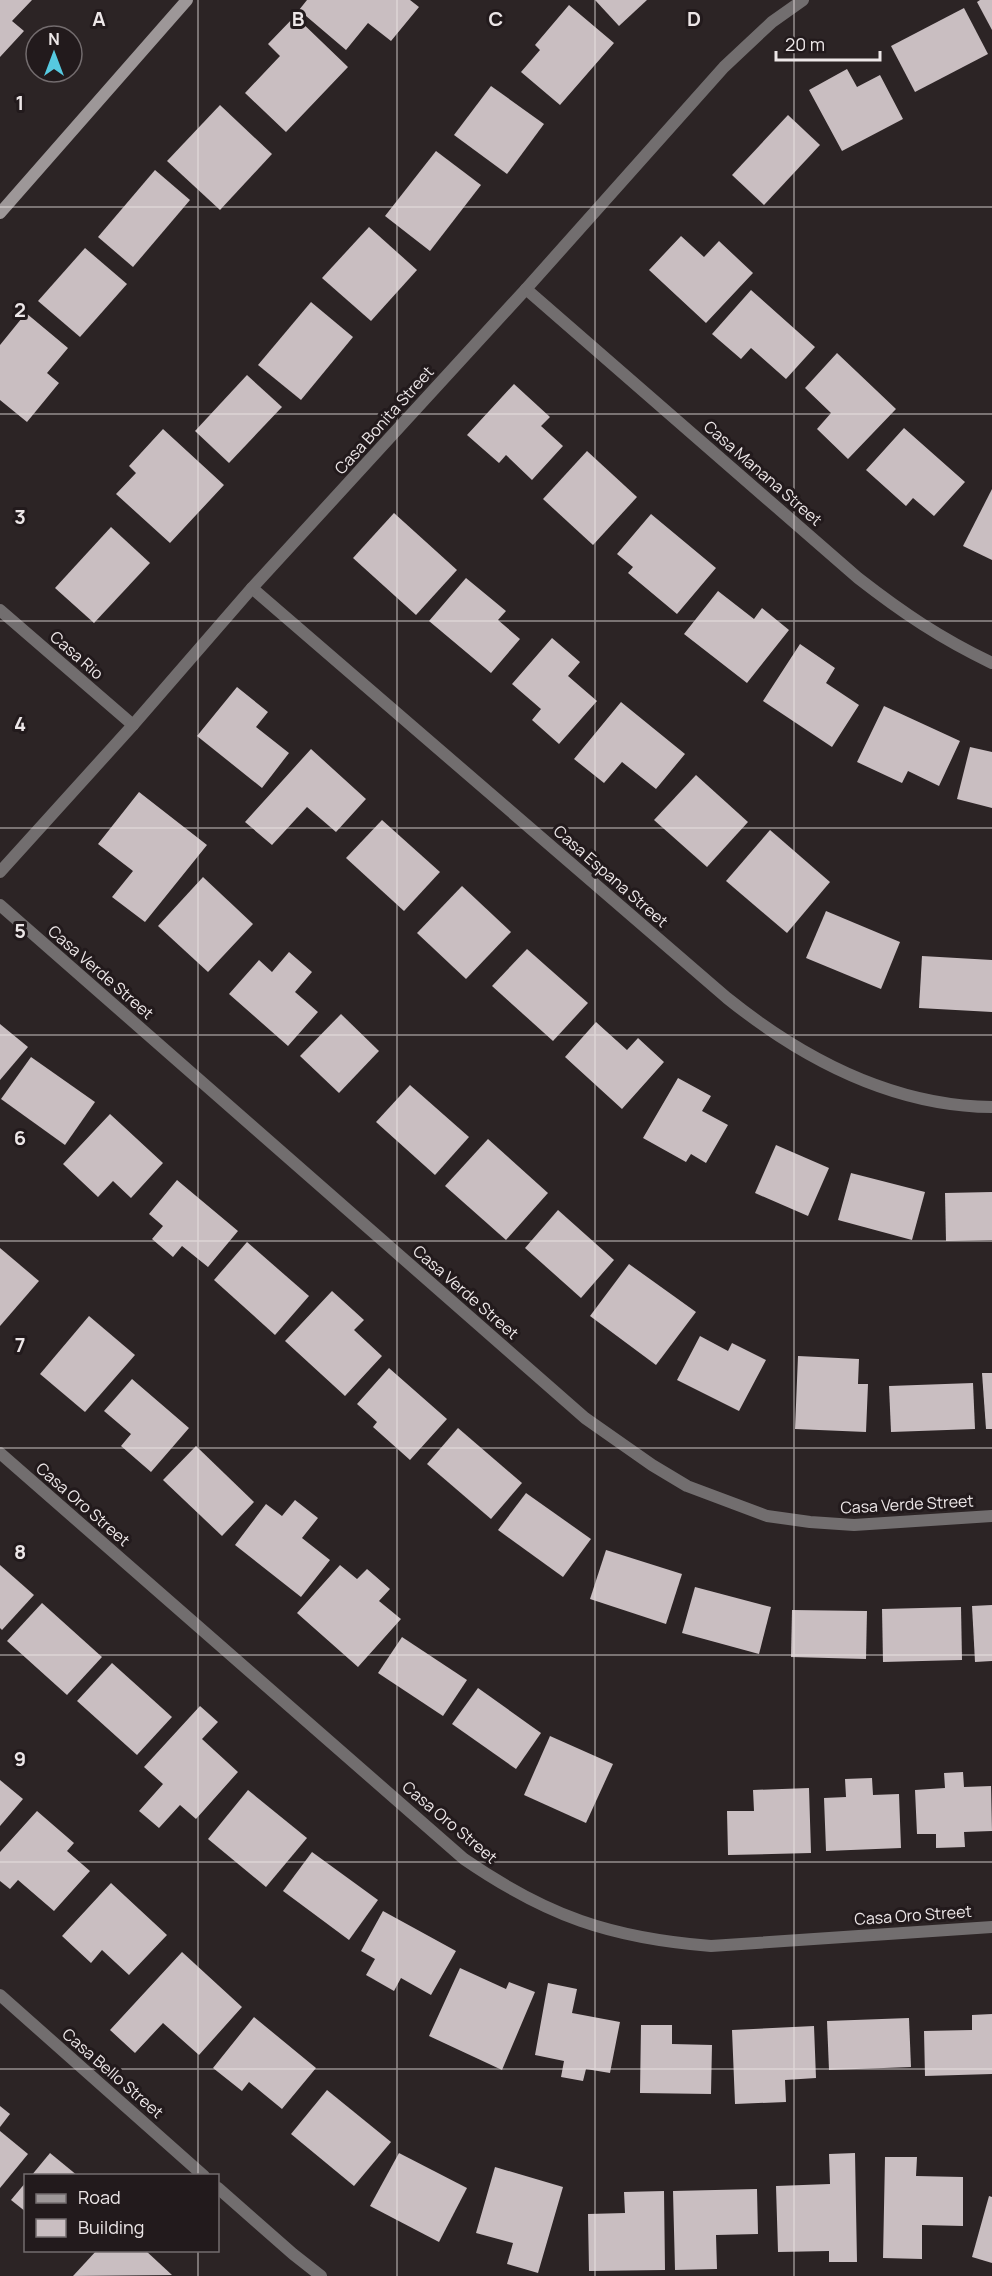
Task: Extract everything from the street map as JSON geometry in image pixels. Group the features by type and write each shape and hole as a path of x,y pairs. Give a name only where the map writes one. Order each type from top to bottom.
{"street":[{"path":"0,213 187,0"},
{"name":"Casa Bonita Street","path":"0,872 133,725 252,588 526,289 724,67 772,22 803,0"},
{"name":"Casa Manana Street","path":"526,289 858,578 902,612 949,642 992,663"},
{"name":"Casa Espana Street","path":"252,588 764,1028 802,1052 843,1072 887,1089 931,1100 992,1107"},
{"name":"Casa Rio","path":"0,610 133,725"},
{"name":"Casa Verde Street","path":"0,905 585,1418 652,1465 687,1486 767,1516 854,1525 992,1516"},
{"name":"Casa Oro Street","path":"0,1454 464,1859 501,1884 540,1905 580,1922 623,1935 711,1946 992,1927"},
{"name":"Casa Bello Street","path":"0,1995 203,2174"},
{"path":"219,2189 321,2276"}],"building":[{"path":"0,0 32,0 12,21 24,31 0,57"},
{"path":"307,0 410,0 419,7 391,41 368,23 346,50 299,10"},
{"path":"595,0 647,0 619,26"},
{"path":"992,0 992,30 977,2"},
{"path":"569,5 614,43 560,105 521,72 540,50 535,45"},
{"path":"964,8 988,54 915,92 891,46"},
{"path":"295,16 348,67 286,132 245,93 280,56 268,44"},
{"path":"847,69 857,87 880,75 903,119 842,151 809,90"},
{"path":"491,86 544,124 507,174 454,135"},
{"path":"220,105 272,154 220,210 167,161"},
{"path":"788,115 820,145 764,205 732,175"},
{"path":"436,151 481,185 430,251 385,216"},
{"path":"155,170 190,200 133,267 98,237"},
{"path":"369,227 417,270 371,321 322,278"},
{"path":"681,236 704,257 719,241 753,273 706,323 649,270"},
{"path":"85,248 127,284 80,337 38,301"},
{"path":"751,290 815,347 786,379 751,348 741,359 712,334"},
{"path":"311,302 353,337 301,400 258,365"},
{"path":"26,313 68,348 47,373 59,383 27,422 0,400 0,345"},
{"path":"837,353 896,409 848,459 817,429 831,413 805,388"},
{"path":"247,375 282,407 229,463 195,431"},
{"path":"514,384 550,417 541,426 563,446 532,480 506,455 499,463 467,435"},
{"path":"904,428 965,482 934,516 913,498 906,506 866,470"},
{"path":"163,429 224,485 170,543 116,494 136,473 129,466"},
{"path":"587,451 637,497 593,545 543,499"},
{"path":"992,489 992,560 963,546"},
{"path":"394,513 457,570 416,615 353,558"},
{"path":"651,514 716,568 677,614 628,573 633,567 617,554"},
{"path":"111,527 150,563 94,623 55,588"},
{"path":"466,578 506,611 498,620 520,639 491,673 429,621"},
{"path":"718,591 754,619 762,608 789,630 747,683 684,634"},
{"path":"552,638 580,662 568,676 597,701 559,744 532,720 541,709 512,684"},
{"path":"800,644 835,668 826,683 859,705 832,747 763,701"},
{"path":"237,687 268,712 256,727 289,753 262,788 197,736"},
{"path":"621,702 685,754 656,789 622,762 604,783 574,759"},
{"path":"884,706 960,741 939,786 908,771 902,783 857,762"},
{"path":"970,747 992,752 992,808 957,799"},
{"path":"311,749 366,799 336,832 307,807 272,845 245,822"},
{"path":"696,775 748,822 707,867 654,820"},
{"path":"139,792 207,845 145,922 112,897 133,871 98,844"},
{"path":"382,820 440,872 404,911 346,858"},
{"path":"770,830 830,882 787,933 726,881"},
{"path":"203,877 253,924 208,972 158,926"},
{"path":"462,886 511,932 466,979 417,933"},
{"path":"826,911 900,942 881,989 806,958"},
{"path":"527,949 588,1003 553,1041 492,986"},
{"path":"289,952 312,972 295,992 318,1012 288,1046 229,994 259,960 272,972"},
{"path":"922,956 992,960 992,1012 919,1008"},
{"path":"341,1014 379,1051 339,1093 300,1056"},
{"path":"596,1022 627,1050 638,1038 664,1062 622,1109 565,1057"},
{"path":"0,1024 28,1047 0,1080"},
{"path":"31,1057 95,1102 65,1145 1,1099"},
{"path":"678,1078 711,1096 702,1111 728,1125 706,1163 691,1154 686,1162 643,1138"},
{"path":"410,1085 469,1137 435,1175 376,1122"},
{"path":"110,1114 163,1163 131,1198 113,1181 98,1197 63,1164"},
{"path":"488,1139 548,1193 506,1240 445,1186"},
{"path":"776,1145 829,1168 808,1216 755,1193"},
{"path":"851,1173 925,1192 912,1240 838,1220"},
{"path":"177,1180 238,1231 208,1267 182,1246 173,1257 152,1239 163,1226 149,1214"},
{"path":"992,1192 992,1240 946,1241 945,1193"},
{"path":"558,1210 614,1260 581,1298 525,1248"},
{"path":"247,1242 309,1296 275,1335 214,1280"},
{"path":"0,1248 39,1281 0,1326"},
{"path":"629,1264 696,1312 656,1365 590,1316"},
{"path":"332,1291 364,1320 354,1330 382,1356 345,1396 285,1341"},
{"path":"89,1316 135,1355 85,1412 40,1374"},
{"path":"700,1336 728,1351 732,1343 766,1360 739,1411 677,1380"},
{"path":"798,1356 859,1359 858,1384 868,1384 866,1432 795,1429"},
{"path":"389,1368 447,1419 410,1460 373,1427 377,1422 357,1404"},
{"path":"982,1373 992,1373 992,1429 986,1429"},
{"path":"132,1379 189,1428 151,1472 121,1446 131,1434 104,1411"},
{"path":"973,1383 975,1429 891,1432 889,1386"},
{"path":"458,1428 522,1483 491,1519 427,1464"},
{"path":"196,1446 254,1502 222,1536 163,1480"},
{"path":"526,1493 591,1539 563,1577 498,1530"},
{"path":"295,1500 318,1518 302,1538 330,1560 301,1597 235,1545 266,1504 282,1516"},
{"path":"606,1550 682,1574 666,1624 590,1599"},
{"path":"0,1565 34,1595 2,1630 0,1628"},
{"path":"340,1565 357,1579 367,1569 390,1589 379,1601 401,1619 358,1667 297,1613"},
{"path":"695,1587 771,1607 759,1654 682,1633"},
{"path":"42,1603 102,1657 67,1695 7,1641"},
{"path":"992,1605 992,1661 975,1662 972,1606"},
{"path":"961,1607 962,1660 883,1662 882,1609"},
{"path":"792,1610 867,1611 866,1659 791,1657"},
{"path":"402,1637 467,1680 443,1716 378,1673"},
{"path":"112,1663 172,1717 137,1755 77,1701"},
{"path":"478,1688 541,1733 516,1769 452,1724"},
{"path":"200,1706 218,1722 202,1739 238,1772 196,1819 180,1805 159,1828 139,1811 163,1784 144,1767"},
{"path":"550,1736 613,1764 586,1823 524,1795"},
{"path":"963,1772 964,1787 991,1786 992,1831 964,1832 965,1847 936,1848 936,1834 917,1834 915,1790 945,1788 944,1773"},
{"path":"872,1778 873,1795 899,1794 901,1848 826,1851 824,1798 846,1797 845,1779"},
{"path":"0,1780 23,1799 0,1826"},
{"path":"809,1788 811,1853 728,1855 727,1811 754,1811 753,1790"},
{"path":"248,1790 307,1838 266,1887 208,1839"},
{"path":"37,1811 74,1843 67,1851 90,1871 54,1911 18,1880 10,1889 0,1881 0,1852"},
{"path":"312,1852 378,1900 349,1940 283,1891"},
{"path":"111,1883 167,1935 129,1975 102,1950 91,1963 62,1936"},
{"path":"383,1911 456,1951 431,1995 401,1978 394,1991 366,1975 375,1959 361,1951"},
{"path":"182,1952 242,2007 199,2055 163,2023 135,2053 110,2030"},
{"path":"460,1968 506,1989 509,1982 535,1992 502,2070 429,2036"},
{"path":"548,1983 577,1989 572,2013 620,2022 610,2073 586,2069 583,2081 561,2077 564,2061 535,2055"},
{"path":"992,2014 992,2074 925,2076 924,2031 972,2030 972,2015"},
{"path":"254,2017 316,2068 282,2109 249,2082 242,2091 213,2068"},
{"path":"909,2018 911,2067 829,2070 827,2021"},
{"path":"641,2025 672,2025 672,2044 712,2045 711,2094 640,2093"},
{"path":"814,2026 816,2078 785,2080 786,2102 735,2104 732,2030"},
{"path":"327,2090 391,2142 354,2186 291,2134"},
{"path":"0,2106 10,2114 0,2127"},
{"path":"0,2131 28,2154 0,2188"},
{"path":"50,2153 76,2174 33,2174"},
{"path":"399,2153 467,2188 439,2242 370,2206"},
{"path":"855,2153 857,2262 829,2262 829,2251 778,2252 776,2186 830,2184 829,2154"},
{"path":"885,2157 917,2157 916,2176 963,2177 963,2226 922,2225 922,2259 883,2258"},
{"path":"495,2167 563,2187 538,2273 507,2264 513,2243 476,2233"},
{"path":"24,2184 24,2210 11,2200"},
{"path":"757,2189 758,2234 716,2235 717,2269 675,2270 673,2191"},
{"path":"664,2191 665,2270 589,2271 588,2214 625,2213 624,2192"},
{"path":"989,2196 992,2197 992,2263 972,2257"},
{"path":"95,2252 147,2252 172,2275 73,2276"}]}
